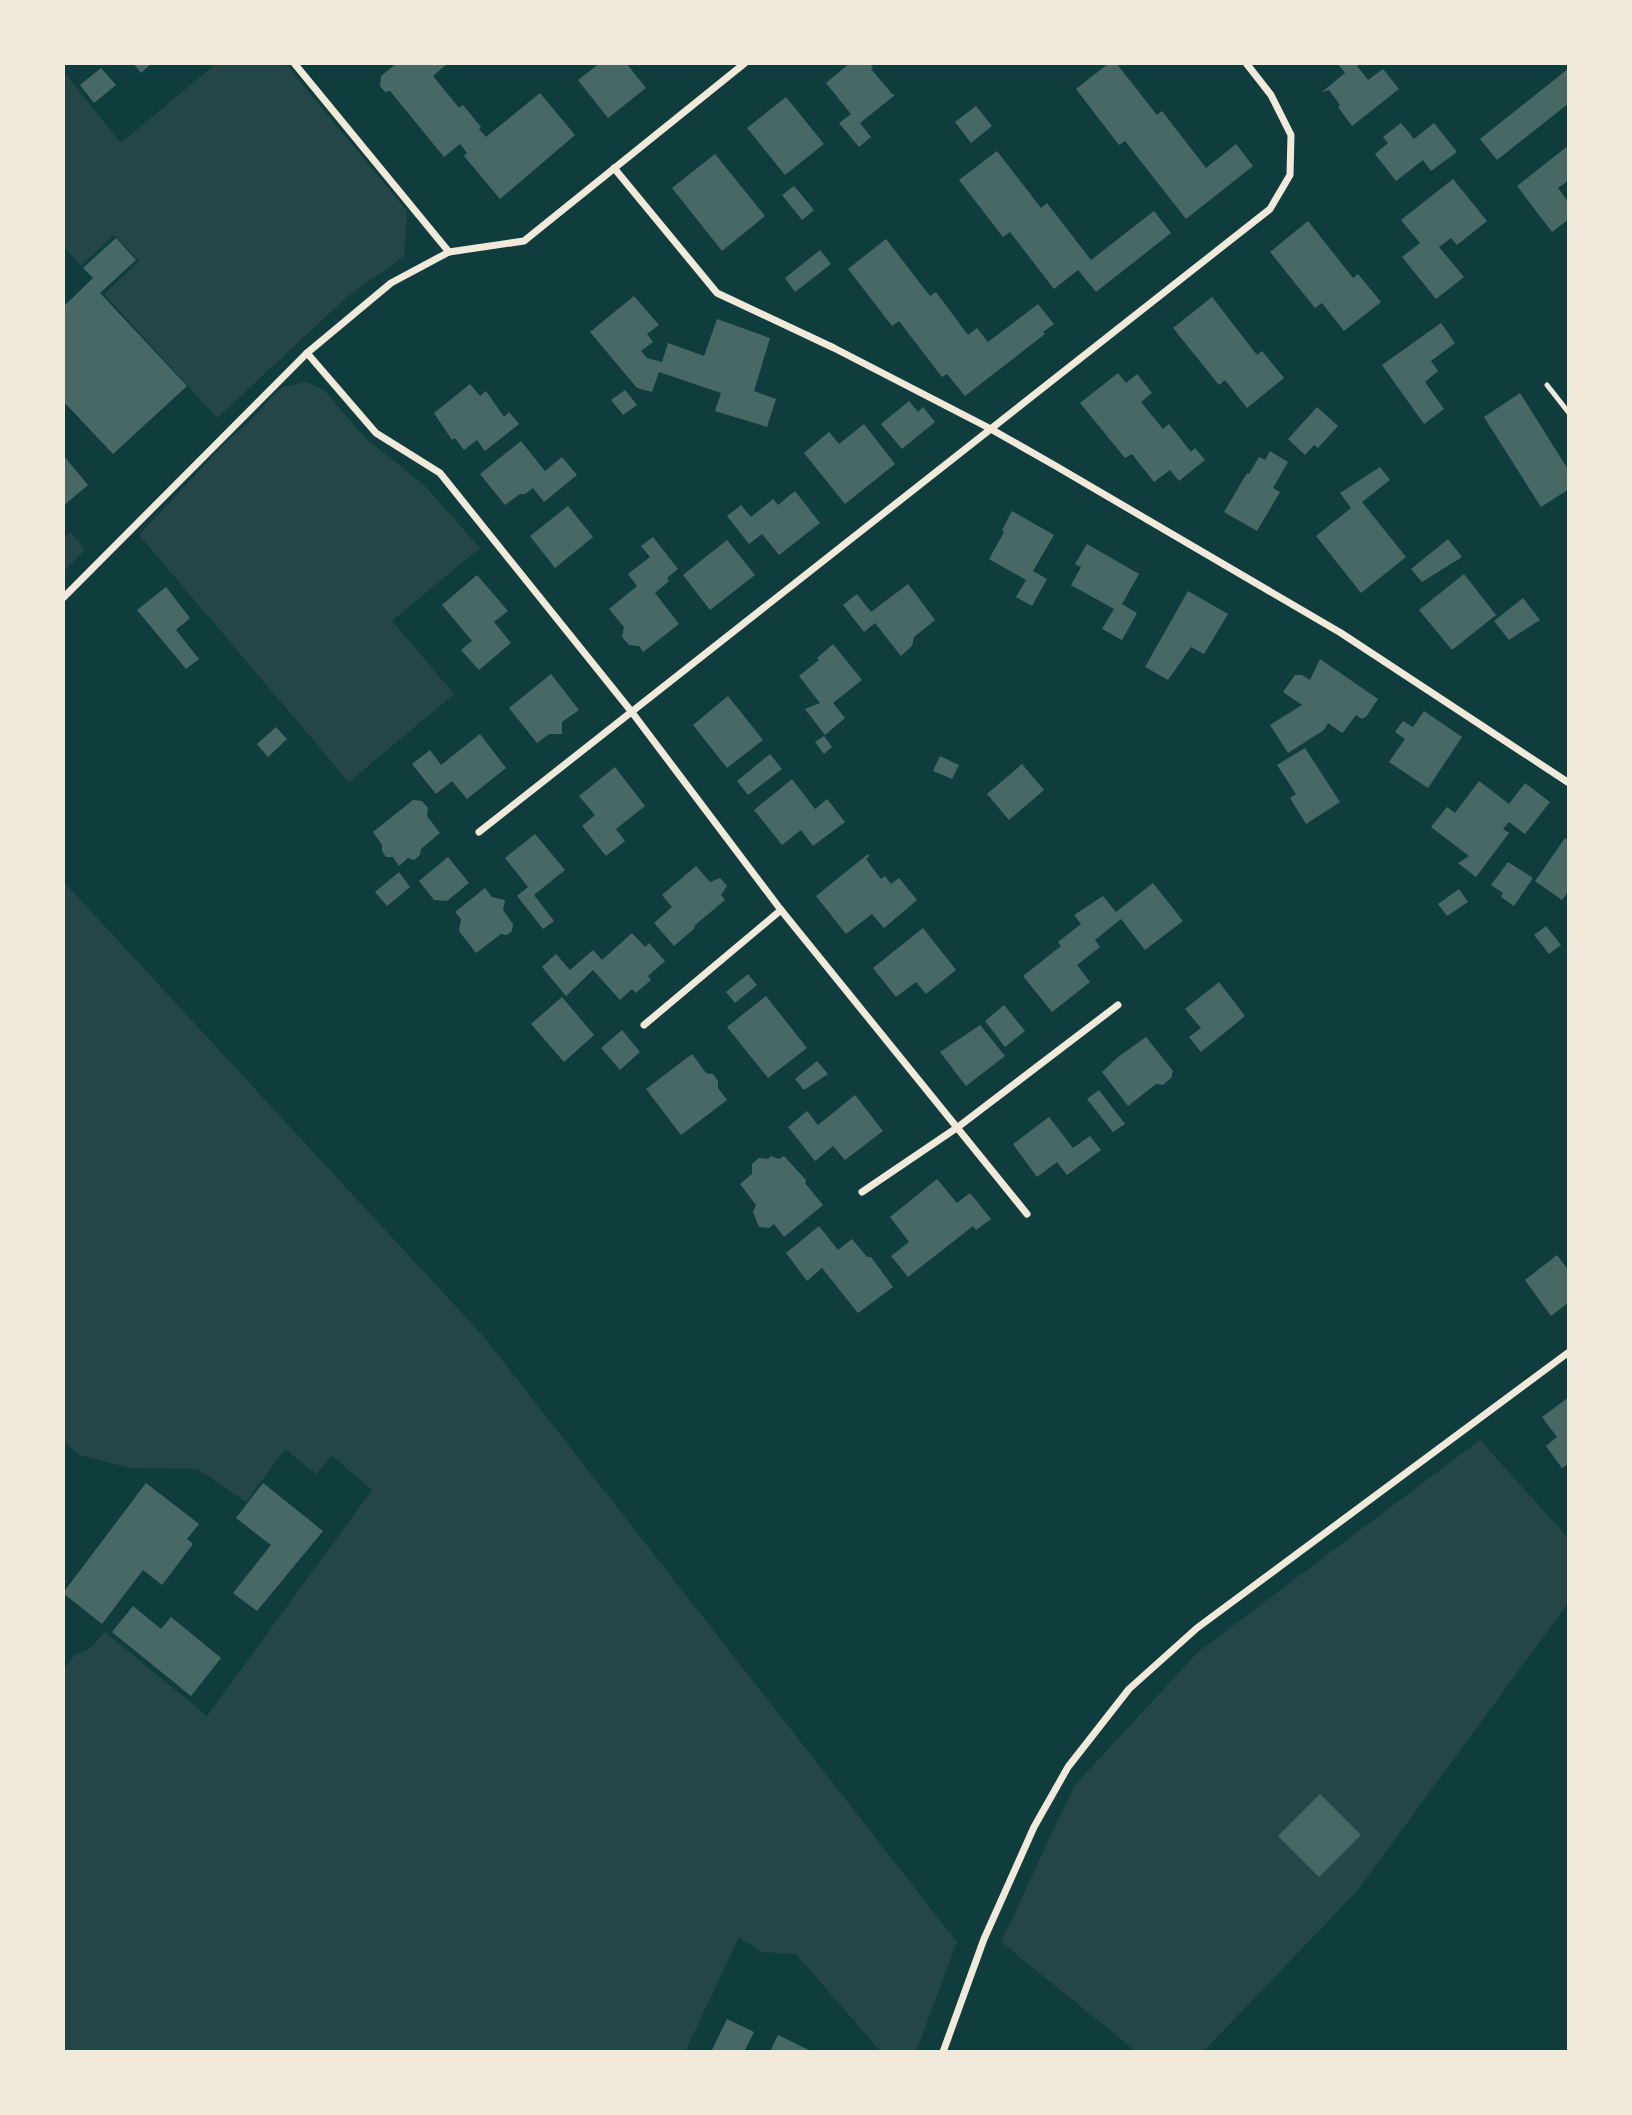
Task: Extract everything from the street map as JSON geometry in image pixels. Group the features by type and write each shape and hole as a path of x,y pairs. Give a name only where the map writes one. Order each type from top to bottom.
{"street":[{"path":"294,63 450,252"},
{"path":"63,598 307,353 391,283 450,252 524,240 745,63"},
{"path":"479,832 1270,209 1290,174 1291,135 1272,95 1247,63"},
{"path":"614,168 718,293 834,348 989,428 1341,632 1569,783"},
{"path":"307,353 376,433 440,472 631,711 781,910 1027,1214"},
{"path":"644,1025 781,910"},
{"path":"862,1192 958,1128 1118,1005"},
{"path":"943,2052 984,1939 1034,1827 1068,1767 1129,1689 1198,1628 1569,1352"}],"lane":[{"path":"1547,385 1569,413"}],"shaded area":[{"path":"217,63 285,63 407,211 404,256 348,296 217,418 104,294 139,261 114,235 81,266 63,245 63,71 121,143"},
{"path":"306,382 324,390 365,438 424,485 480,548 392,621 454,694 349,782 139,535 271,397 283,387"},
{"path":"71,532 85,550 63,572 63,538"},
{"path":"63,881 484,1337 957,1942 916,2052 881,2052 796,1954 761,1952 739,1937 685,2052 63,2052 63,1670 75,1655 89,1649 105,1632 207,1716 372,1490 332,1456 316,1474 285,1449 246,1502 198,1469 129,1468 80,1455 63,1441"},
{"path":"1480,1440 1569,1539 1569,1602 1357,1891 1203,2052 1137,2052 1001,1942 1074,1786 1199,1651"}],"building":[{"path":"133,63 152,63 141,73"},
{"path":"397,63 448,63 433,76 459,108 463,105 486,137 540,93 575,135 500,199 464,156 467,153 460,144 444,157 390,91 385,92 380,86 381,76"},
{"path":"600,63 626,63 646,88 608,118 578,80"},
{"path":"850,63 869,63 873,68 871,69 895,95 860,123 871,137 859,147 839,123 851,114 826,83"},
{"path":"1109,63 1116,63 1157,115 1162,111 1206,168 1236,144 1253,166 1186,219 1125,141 1119,145 1076,89"},
{"path":"1337,63 1361,63 1357,66 1368,80 1383,69 1399,89 1352,126 1329,90 1322,92 1345,73"},
{"path":"101,68 116,85 94,103 80,85"},
{"path":"1569,68 1569,103 1497,160 1480,139"},
{"path":"786,97 824,144 785,175 747,128"},
{"path":"976,106 992,126 971,143 955,122"},
{"path":"1401,123 1414,139 1434,123 1457,152 1431,171 1423,160 1396,181 1375,154 1388,143 1383,137"},
{"path":"1569,145 1569,180 1558,188 1569,203 1569,219 1552,232 1517,186"},
{"path":"997,151 1041,208 1047,203 1091,260 1154,211 1171,233 1096,292 1078,270 1054,289 1010,232 1003,237 959,180"},
{"path":"715,154 765,216 722,251 672,188"},
{"path":"1453,179 1487,221 1457,245 1451,238 1439,247 1464,277 1436,299 1402,257 1420,243 1401,220"},
{"path":"794,186 814,210 802,220 782,195"},
{"path":"1308,221 1353,278 1358,274 1381,302 1344,331 1322,303 1315,308 1270,252"},
{"path":"116,238 136,260 100,293 187,386 113,454 63,401 63,307 93,278 83,268"},
{"path":"886,239 930,296 936,292 968,335 977,328 988,342 1038,304 1054,324 1043,332 1045,334 965,396 947,374 942,377 899,321 892,326 848,269"},
{"path":"820,250 831,264 795,292 785,278"},
{"path":"634,296 659,325 647,334 653,342 641,351 647,358 662,362 668,343 704,356 717,319 770,338 754,391 776,399 767,427 715,411 721,393 659,372 652,392 637,388 590,332"},
{"path":"1212,297 1257,355 1262,351 1284,378 1247,408 1225,380 1219,385 1173,328"},
{"path":"1441,323 1455,343 1431,361 1438,371 1425,382 1444,409 1424,424 1382,365"},
{"path":"1118,373 1126,383 1137,374 1152,393 1141,402 1163,429 1169,424 1191,452 1195,448 1205,460 1179,481 1170,470 1154,482 1132,454 1125,458 1080,403"},
{"path":"470,384 480,396 486,391 504,417 509,412 519,424 485,451 477,440 464,450 455,438 452,440 434,413"},
{"path":"625,390 637,405 623,415 611,400"},
{"path":"1520,393 1569,471 1569,489 1541,507 1484,417"},
{"path":"909,401 918,412 923,407 935,422 902,449 881,424"},
{"path":"1317,407 1338,426 1318,448 1314,445 1305,455 1288,439"},
{"path":"864,424 895,464 845,504 804,453 829,432 839,444"},
{"path":"521,441 545,471 562,457 577,475 544,502 533,488 505,505 480,474"},
{"path":"1270,451 1288,462 1273,488 1280,492 1257,531 1224,512 1259,457 1265,460"},
{"path":"63,455 88,485 63,506"},
{"path":"1380,467 1390,480 1362,502 1406,557 1361,593 1316,536 1351,508 1340,493"},
{"path":"795,491 820,523 779,555 762,534 749,544 727,516 741,505 751,517 773,499 778,505"},
{"path":"568,506 593,537 555,568 530,536"},
{"path":"1012,511 1054,535 1033,571 1047,579 1032,606 1016,597 1026,580 989,559"},
{"path":"653,537 678,569 655,593 679,624 643,652 639,646 629,645 622,637 624,627 609,609 637,586 628,574 650,557 641,546"},
{"path":"1448,539 1462,557 1422,582 1411,569"},
{"path":"727,540 755,575 710,610 683,575"},
{"path":"1087,544 1139,574 1122,604 1137,613 1122,640 1102,629 1114,609 1071,585 1081,567 1075,564"},
{"path":"1464,574 1496,615 1452,650 1419,610"},
{"path":"477,575 508,611 494,622 511,643 479,670 461,650 472,641 442,605"},
{"path":"908,584 935,620 914,637 912,646 901,656 875,623 864,632 843,605 857,594 871,612"},
{"path":"166,587 190,618 176,630 199,659 186,669 137,610"},
{"path":"1188,591 1228,614 1204,654 1191,647 1168,680 1145,667"},
{"path":"1523,598 1540,620 1509,640 1494,621"},
{"path":"833,644 862,680 833,703 845,718 825,735 805,709 820,703 799,676"},
{"path":"1320,659 1378,699 1366,717 1362,719 1356,715 1342,733 1328,723 1324,730 1288,753 1270,725 1302,705 1283,692 1295,675 1302,675 1310,680"},
{"path":"551,674 579,710 562,722 562,734 549,734 537,743 509,708"},
{"path":"728,696 763,740 727,768 693,725"},
{"path":"1424,711 1462,737 1428,788 1389,762 1405,739 1395,732 1403,721 1413,727"},
{"path":"276,727 287,739 268,757 257,744"},
{"path":"480,734 506,768 467,799 452,781 436,794 412,764 430,750 441,765"},
{"path":"824,736 832,747 824,754 815,742"},
{"path":"1305,748 1340,802 1306,824 1290,798 1296,794 1277,765"},
{"path":"770,754 782,769 748,795 737,781"},
{"path":"940,756 959,765 952,779 933,771"},
{"path":"1022,764 1044,790 1009,820 987,794"},
{"path":"615,767 645,806 616,829 625,841 606,856 582,826 595,815 579,796"},
{"path":"792,779 815,809 827,799 845,822 813,846 801,830 782,845 754,810"},
{"path":"1479,781 1509,804 1525,783 1550,802 1525,834 1509,822 1503,829 1509,833 1476,877 1458,863 1469,856 1431,827 1447,807 1455,813"},
{"path":"413,800 422,801 428,808 427,816 440,833 421,849 420,855 414,860 408,858 399,866 393,857 386,857 373,832"},
{"path":"535,834 565,870 534,895 554,921 543,929 517,896 528,887 505,858"},
{"path":"1565,838 1569,841 1569,891 1562,900 1535,881"},
{"path":"868,854 866,859 881,879 885,876 891,884 899,878 917,900 884,928 872,914 846,934 816,896"},
{"path":"448,857 469,883 447,901 434,900 419,881"},
{"path":"1508,862 1533,878 1514,906 1501,897 1503,893 1491,885"},
{"path":"696,866 710,882 720,878 727,886 721,895 725,900 674,946 654,923 672,907 662,895"},
{"path":"399,872 410,887 387,906 375,892"},
{"path":"1153,883 1183,921 1145,950 1121,919 1095,940 1100,947 1077,965 1090,982 1052,1012 1023,976 1061,946 1058,942 1081,924 1074,915 1103,896 1116,912"},
{"path":"485,888 492,897 505,900 503,910 513,924 512,931 507,935 501,934 476,953 459,931 461,919 455,912"},
{"path":"1459,889 1468,902 1447,916 1438,904"},
{"path":"1546,926 1561,945 1549,954 1534,935"},
{"path":"923,928 956,970 926,994 916,982 896,997 873,968"},
{"path":"632,933 645,947 649,943 665,961 648,976 651,980 636,993 632,989 620,1000 593,970 566,996 542,967 556,954 570,970 593,950 602,960"},
{"path":"748,974 757,985 735,1003 726,992"},
{"path":"1219,982 1245,1016 1201,1052 1189,1037 1201,1028 1185,1009"},
{"path":"766,996 807,1048 768,1078 727,1027"},
{"path":"562,997 594,1035 564,1062 531,1024"},
{"path":"1004,1005 1025,1031 1005,1047 985,1021"},
{"path":"980,1025 1005,1056 966,1086 940,1052"},
{"path":"622,1030 640,1052 620,1070 601,1048"},
{"path":"1146,1037 1173,1071 1171,1078 1163,1085 1156,1084 1128,1106 1102,1072"},
{"path":"692,1054 706,1073 713,1074 718,1081 718,1088 727,1100 681,1135 646,1089"},
{"path":"817,1061 828,1074 804,1090 795,1079"},
{"path":"1099,1090 1125,1124 1113,1132 1087,1099"},
{"path":"855,1095 883,1131 845,1160 833,1146 815,1161 788,1127 807,1111 818,1125"},
{"path":"1049,1117 1073,1148 1090,1136 1101,1150 1067,1175 1057,1162 1037,1177 1013,1144"},
{"path":"771,1156 779,1159 784,1156 806,1180 805,1183 823,1205 784,1237 774,1224 769,1228 759,1227 753,1212 756,1205 740,1184 752,1174 752,1164 759,1158 768,1159"},
{"path":"937,1179 957,1203 970,1193 991,1219 976,1230 973,1226 908,1277 891,1256 909,1242 890,1217"},
{"path":"819,1226 838,1250 852,1239 867,1257 871,1257 893,1287 858,1313 822,1268 807,1281 786,1253"},
{"path":"1557,1255 1569,1271 1569,1302 1551,1316 1525,1280"},
{"path":"1569,1397 1569,1463 1562,1468 1546,1446 1557,1437 1542,1417"},
{"path":"146,1483 199,1524 187,1539 193,1544 162,1585 143,1570 102,1624 63,1593"},
{"path":"263,1483 323,1531 257,1611 233,1593 271,1545 236,1518"},
{"path":"133,1606 161,1629 171,1617 221,1658 191,1696 112,1632"},
{"path":"1320,1794 1361,1835 1319,1877 1278,1836"},
{"path":"727,2019 754,2032 744,2052 711,2052"},
{"path":"778,2035 813,2052 770,2052"}]}
